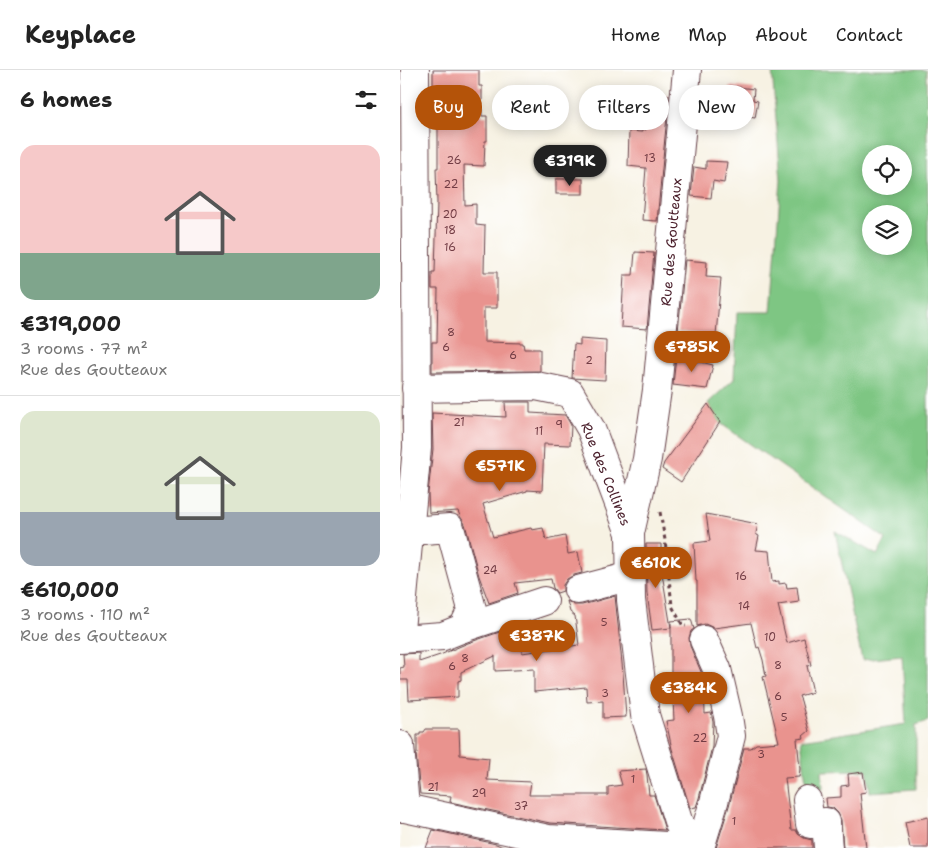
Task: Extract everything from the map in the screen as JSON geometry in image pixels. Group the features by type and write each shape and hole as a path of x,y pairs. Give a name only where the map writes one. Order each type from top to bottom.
{"street":[{"path":"400,630 417,448 415,70"},
{"name":"Rue des Goutteaux","path":"687,70 656,390 646,459 630,533 631,600 645,715 679,824 700,848"},
{"name":"Rue des Collines","path":"416,388 536,386 570,393 591,429 630,533"},
{"path":"410,531 450,528 472,609 463,628"},
{"path":"578,590 631,576"},
{"path":"400,639 443,636 544,601"},
{"path":"400,744 402,808 548,840 700,848 731,736 717,669 704,640"},
{"path":"807,800 810,824 826,822 828,848"}],"path":[{"path":"638,497 658,502 665,540 672,606 683,626 692,624 704,640"}],"green space":[{"path":"772,70 926,70 928,205 928,721 916,725 916,789 870,792 867,770 822,771 823,789 807,790 801,740 906,724 902,656 862,660 835,531 877,555 886,539 720,423 708,403 734,379 737,312 771,312 781,180"}],"building":[{"path":"433,70 479,70 479,85 433,85"},
{"path":"754,100 758,101 754,118"},
{"path":"482,116 487,116 484,166 464,165 465,205 476,204 476,225 485,226 484,272 497,272 497,308 484,308 484,342 523,343 524,349 540,349 540,371 432,372 432,342 437,342 438,289 432,289 432,272 435,272 436,168 438,168 438,130 482,130"},
{"path":"642,130 666,130 657,221 642,220 646,168 628,166 629,131 642,132"},
{"path":"706,161 727,162 724,183 713,181 711,198 691,196 694,167 706,169"},
{"path":"556,179 583,179 583,194 556,194"},
{"path":"635,252 654,253 647,329 621,327 624,275 633,275"},
{"path":"685,260 707,262 706,277 721,278 716,335 678,332"},
{"path":"580,339 606,341 605,380 572,378 574,344 580,345"},
{"path":"676,356 713,365 707,389 673,385"},
{"path":"505,402 530,402 530,413 565,415 571,425 570,445 544,444 542,491 527,490 483,504 493,537 531,528 532,530 543,528 546,540 565,536 568,554 578,552 582,573 567,579 563,585 563,591 557,593 553,588 551,579 515,583 518,593 489,603 479,576 465,524 458,511 429,513 428,493 433,449 432,413 506,417"},
{"path":"708,404 720,422 681,482 662,469 664,463"},
{"path":"706,514 758,524 756,533 759,536 756,550 769,551 772,582 786,583 787,588 797,587 799,602 778,605 787,643 804,638 811,665 807,666 813,692 799,696 809,731 803,736 804,738 797,739 799,777 785,778 791,830 796,830 804,838 812,840 812,848 716,848 744,748 751,748 756,744 779,742 763,677 766,676 763,660 759,647 757,648 751,623 714,628 705,624 697,626 697,581 694,543 710,541"},
{"path":"646,544 661,544 661,567 671,628 652,630 647,593"},
{"path":"615,596 626,717 603,718 603,701 587,702 586,687 534,692 534,669 495,671 495,656 461,672 461,680 458,681 458,697 409,700 408,680 400,680 400,668 404,667 403,654 419,653 419,662 517,626 518,648 522,648 522,653 579,645 575,616 570,612 567,601 574,605 582,605"},
{"path":"691,619 694,629 691,631 689,638 690,646 704,680 705,714 711,713 713,722 712,747 699,798 696,807 690,808 672,749 666,721 674,720 671,680 671,621"},
{"path":"426,729 459,729 460,755 489,758 487,780 531,782 529,795 608,795 608,787 622,785 618,771 646,769 649,795 654,795 665,830 550,823 450,802 451,796 420,794 416,754 417,735 420,735 420,732 424,732"},
{"path":"863,772 866,792 860,793 866,848 843,848 841,820 833,808 827,807 826,798 841,797 841,786 849,785 848,774"},
{"path":"928,817 928,848 910,848 905,822"},
{"path":"433,830 496,844 505,848 426,848"}]}
